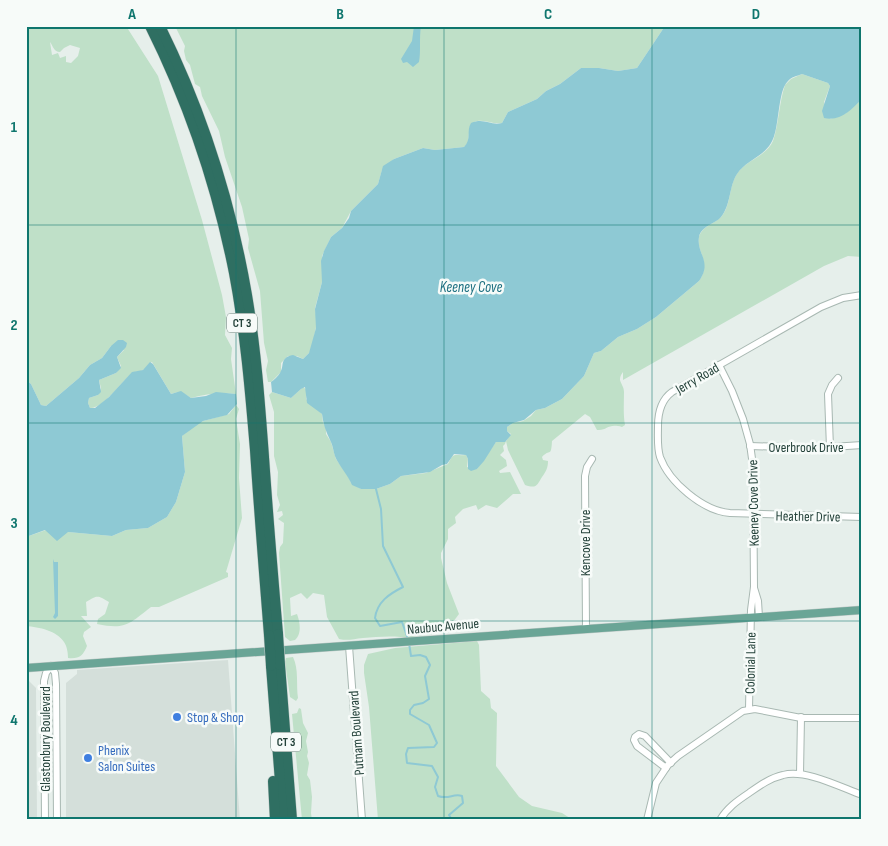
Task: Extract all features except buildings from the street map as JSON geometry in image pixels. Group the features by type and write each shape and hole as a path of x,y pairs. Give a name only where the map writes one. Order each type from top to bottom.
{"highway":[{"name":"CT 3","path":"150,26 177,86 199,142 219,206 234,273 248,373 292,820"},
{"name":"CT 3","path":"160,26 185,80 204,130 225,197 242,266 258,380 273,634"},
{"name":"CT 3","path":"276,665 276,735 283,820"},
{"path":"275,820 273,756 276,735"}],"main road":[{"name":"Naubuc Avenue","path":"26,668 862,610"}],"street":[{"name":"Jerry Road","path":"754,514 723,513 703,505 671,476 663,464 657,443 658,416 664,400 672,392 824,306 843,298 862,295"},
{"name":"Keeney Cove Drive","path":"719,365 739,408 750,446 754,472 754,587 758,601 755,617"},
{"path":"830,448 828,394 831,386 838,378"},
{"name":"Overbrook Drive","path":"750,446 830,448 862,446"},
{"name":"Kencove Drive","path":"586,628 585,476 592,459"},
{"name":"Heather Drive","path":"754,514 862,516"},
{"name":"Colonial Lane","path":"749,709 755,617"},
{"name":"Putnam Boulevard","path":"349,646 362,820"},
{"name":"Glastonbury Boulevard","path":"45,820 44,681 46,673 51,666 55,673 56,681 57,820"},
{"path":"647,820 654,790 668,765 740,713 754,709 801,717 862,718"},
{"path":"800,774 801,717"},
{"path":"639,734 645,736 668,765 636,746 634,740 636,736 639,734"},
{"path":"720,820 732,805 766,781 782,775 800,774 816,778 862,795"},
{"path":"45,793 57,793"},
{"path":"45,804 57,804"}],"shaded area":[{"path":"228,660 240,820 66,820 66,683 77,674 77,670"},
{"path":"26,678 36,688 37,820 26,820"}],"green space":[{"path":"26,26 126,26 158,76 202,220 222,295 226,317 225,335 232,348 231,359 236,394 224,393 191,398 182,393 171,394 152,362 142,371 132,373 101,404 90,408 89,398 98,395 101,388 99,380 116,373 121,366 117,357 124,350 111,346 102,358 90,365 79,378 46,406 41,405 31,384 26,380","holes":["50,42 58,52 70,45 80,48 78,56 71,63 66,62 66,56 60,58 58,53 52,55"]},
{"path":"175,26 665,26 637,68 618,71 581,68 537,99 508,112 502,123 474,122 469,133 468,143 464,147 435,150 423,148 394,159 382,170 378,184 351,211 342,228 331,237 322,256 322,282 315,308 317,322 312,348 303,359 297,356 288,356 281,363 281,372 271,382 268,382 266,370 268,361 264,343 260,291 248,248 249,239 242,207 225,157 219,131 202,96 200,87 195,84 190,65 186,60 185,46"},
{"path":"802,74 828,83 830,86 824,102 830,119 846,113 862,99 862,257 848,256 824,266 623,380 623,372 620,380 624,390 625,425 622,427 610,426 597,430 590,417 585,414 552,441 551,451 542,457 543,460 548,461 548,466 538,484 532,487 525,485 508,450 506,441 511,434 507,431 507,427 513,423 523,421 536,410 545,408 562,399 584,376 594,353 601,351 618,337 637,329 656,317 699,281 704,267 699,245 700,234 721,217 727,207 733,182 739,171 770,146 775,134 785,85 791,79"},
{"path":"303,387 307,390 306,399 322,414 323,423 326,426 326,434 331,442 336,459 351,483 361,489 376,489 390,484 401,476 426,473 448,464 454,455 466,455 468,459 467,467 477,469 496,442 506,441 503,446 504,451 500,455 506,460 507,466 499,471 500,473 510,472 521,494 513,494 497,508 486,505 478,510 476,505 463,509 455,517 456,523 448,529 448,539 441,553 447,583 459,614 453,622 448,618 447,624 452,625 453,631 412,637 411,639 387,637 339,639 327,617 324,595 313,593 307,599 301,593 290,598 291,616 297,614 299,621 299,635 295,640 290,641 285,637 279,553 283,543 284,523 278,519 283,515 282,511 277,512 280,505 277,495 278,472 274,456 274,412 269,395 272,392 291,398"},
{"path":"236,405 239,409 236,419 240,444 239,478 242,518 226,572 228,577 159,607 151,607 132,621 121,626 97,624 98,619 105,614 109,602 100,597 93,598 86,602 87,616 81,616 91,627 84,632 83,636 87,646 82,654 75,658 68,658 65,644 57,635 42,629 26,626 26,537 46,530 51,534 68,532 112,536 126,530 148,528 167,517 176,502 185,472 182,436 203,421 229,414"},
{"path":"477,641 479,645 481,691 490,699 491,708 497,713 496,766 519,797 532,806 562,813 573,820 378,820 369,707 364,673 364,665 368,654 395,648"},
{"path":"293,657 297,672 298,698 296,701 290,697 285,662 286,658"},
{"path":"299,708 301,709 303,723 308,733 306,741 309,763 307,775 310,780 312,797 312,820 302,820 292,714 297,713"}],"water":[{"path":"414,26 421,26 419,62 413,67 407,62 403,63 401,59 412,41"},
{"name":"Keeney Cove","path":"665,26 862,26 862,99 840,117 824,118 822,111 830,86 828,83 802,74 789,80 784,86 782,93 776,129 771,143 764,152 745,165 737,174 721,217 700,233 699,243 704,268 699,281 656,317 637,329 618,337 601,351 594,353 584,376 562,399 545,408 536,410 524,420 507,427 507,431 511,435 505,442 496,442 477,469 471,471 468,469 466,455 454,454 447,464 430,472 401,476 390,484 376,489 361,489 352,485 335,457 322,414 307,403 305,387 291,398 272,392 271,382 280,373 286,358 293,355 303,359 309,353 316,328 315,309 322,282 321,261 331,237 342,228 349,218 351,211 378,184 383,166 394,159 423,148 435,150 464,147 468,141 471,123 483,121 502,123 508,112 537,99 581,68 618,71 637,68"},
{"path":"118,340 123,340 127,343 126,347 117,357 121,368 116,373 99,380 101,392 89,398 90,408 95,408 109,397 132,372 143,370 150,362 171,394 181,391 191,398 206,396 216,392 236,394 237,404 227,415 203,421 182,436 185,472 176,502 167,517 148,528 126,530 112,536 68,532 57,541 45,530 26,537 26,380 31,384 41,405 46,406 79,378 90,365 102,358"},
{"path":"53,559 54,562 58,562 58,616 55,619 53,617 55,613"}],"waterway":[{"path":"376,489 381,509 383,546 403,587 384,599 378,607 375,618 380,626 402,622 408,639"},
{"path":"409,643 411,656 420,655 426,657 430,665 425,676 429,699 414,705 410,710 410,714 429,725 437,743 434,747 408,748 406,754 407,763 432,766 438,777 435,787 438,796 462,796 463,803 449,815 452,820"}],"place":[{"name":"Stop & Shop","path":"177,717"},
{"name":"Phenix Salon Suites","path":"88,758"}]}
